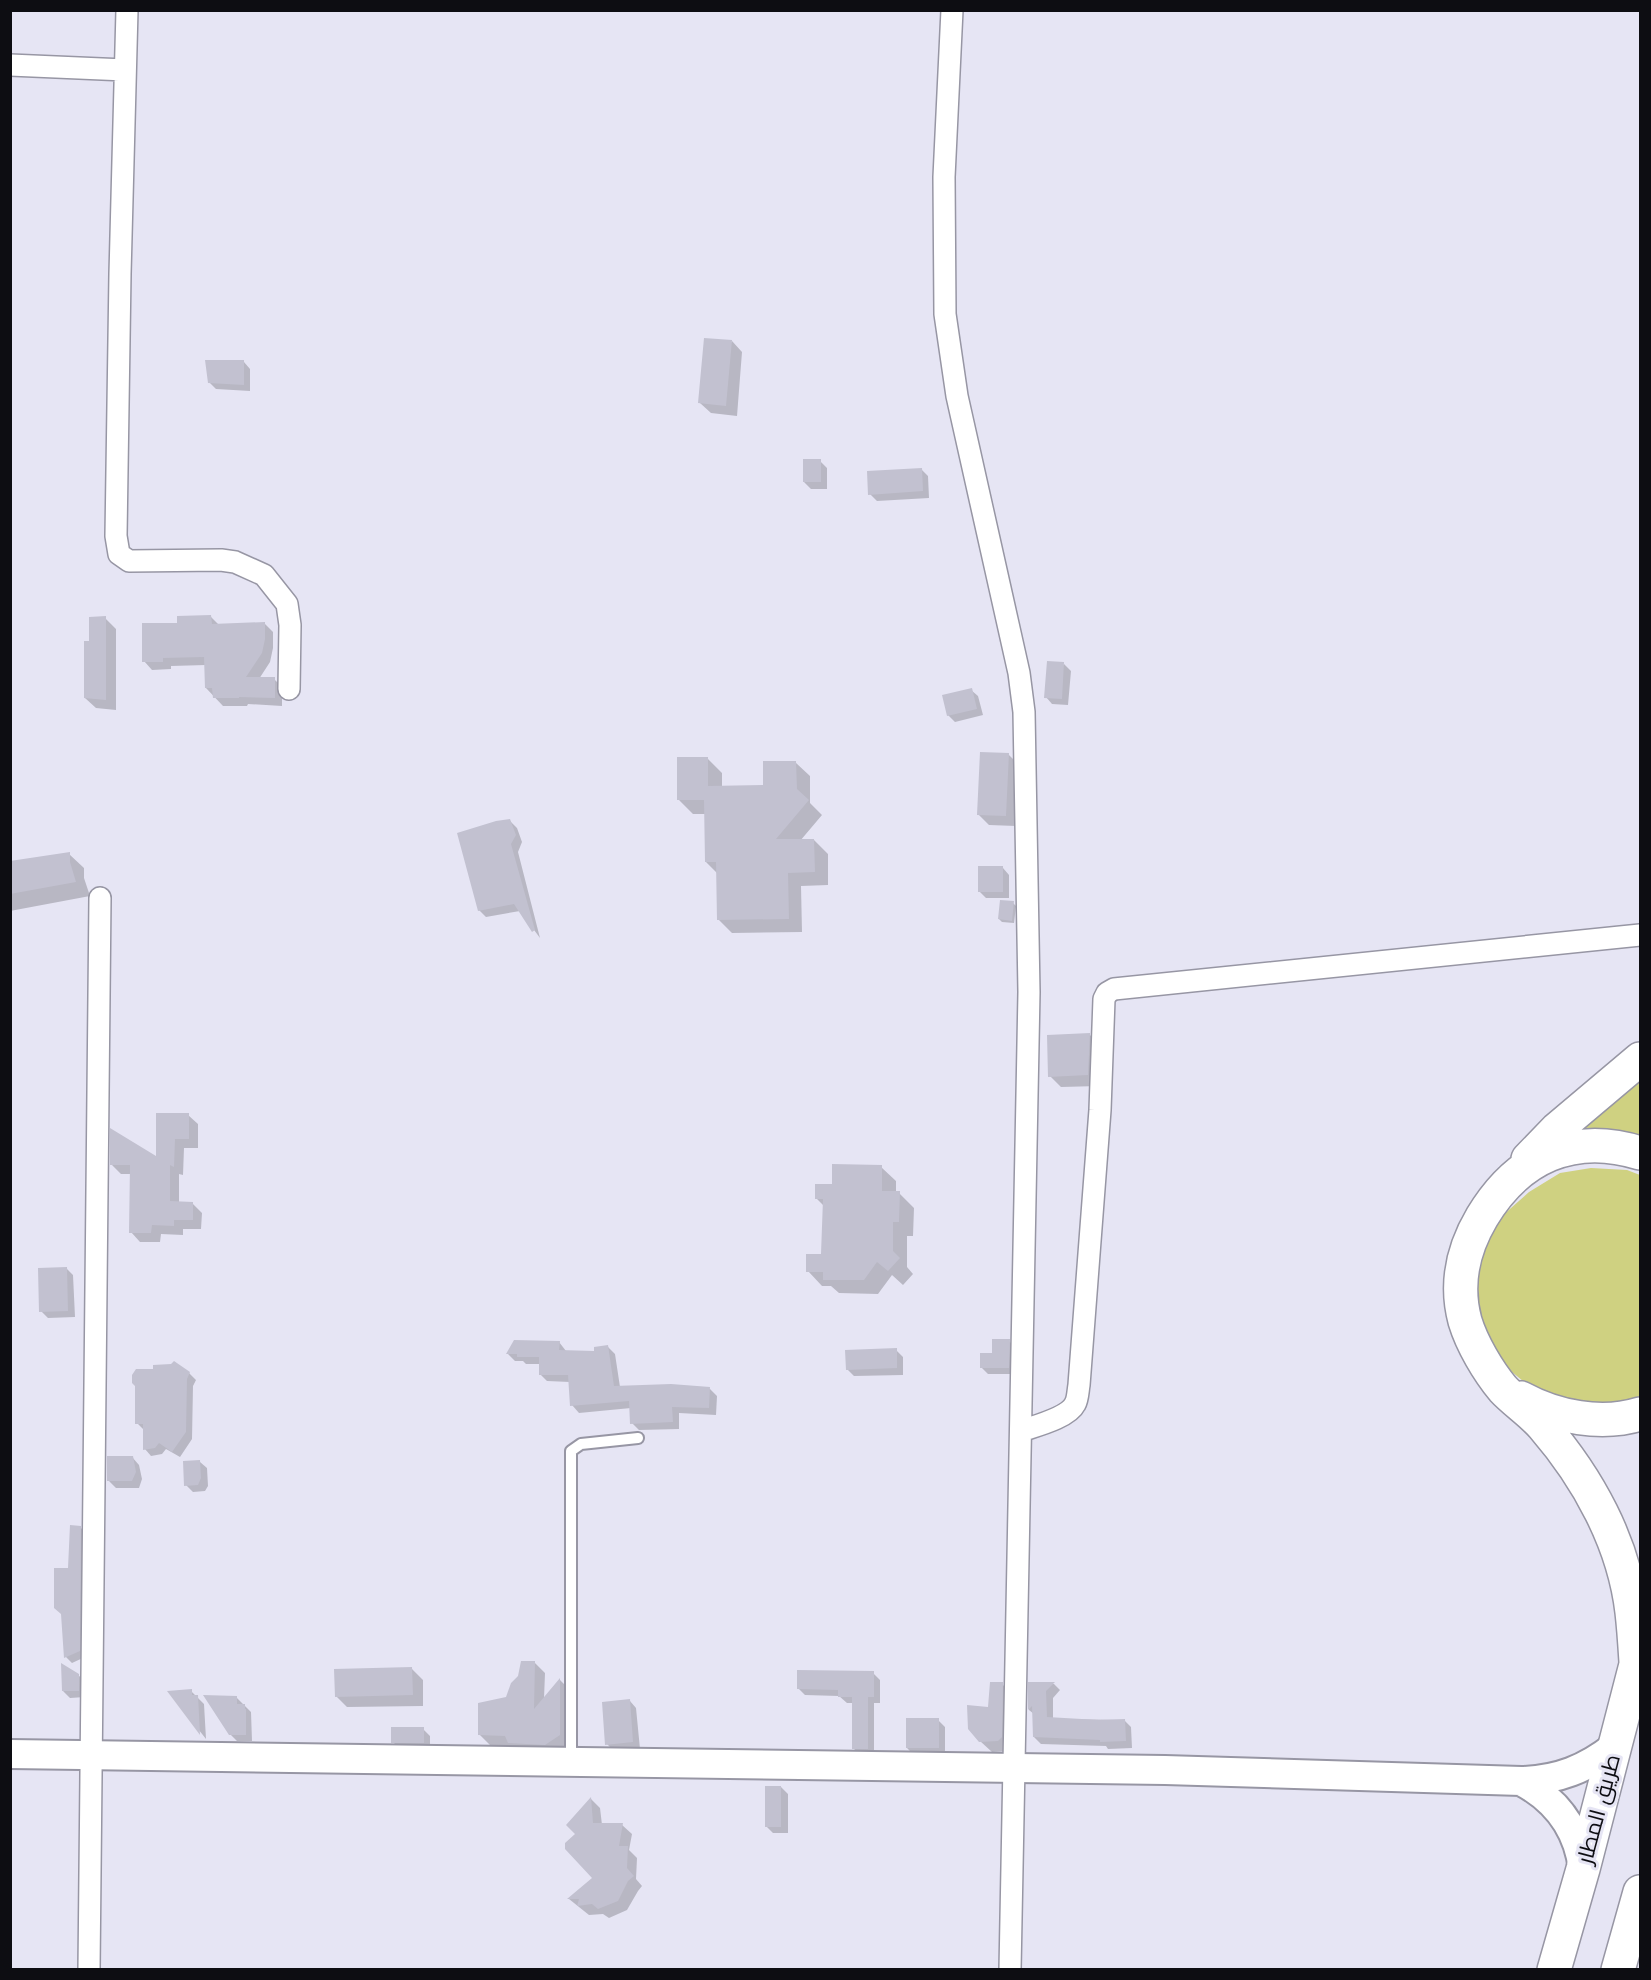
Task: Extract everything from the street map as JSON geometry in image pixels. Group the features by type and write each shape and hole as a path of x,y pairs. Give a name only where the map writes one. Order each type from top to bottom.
{"highway":[{"path":"1641,1059 1557,1129 1504,1185 1473,1232 1464,1254 1461,1277 1461,1301 1466,1323 1487,1366 1503,1389 1554,1412 1581,1418 1609,1419 1641,1414"},
{"path":"1504,1185 1522,1169 1542,1158 1574,1148 1607,1145 1641,1153"},
{"name":"طريق المطار","path":"1503,1389 1542,1424 1575,1465 1601,1510 1620,1559 1632,1610 1638,1656 1583,1869 1554,1970"},
{"path":"1618,1970 1641,1892"}],"street":[{"path":"128,10 116,536 119,554 129,561 221,560 235,562 264,575 287,604 290,625 289,689"},
{"path":"952,10 944,177 945,314 957,396 1019,673 1024,712 1029,992 1010,1970"},
{"path":"10,65 125,70"},
{"path":"89,1970 100,898"},
{"path":"1021,1431 1067,1412 1075,1405 1079,1385 1100,1110 1104,999 1107,993 1114,989 1641,935"},
{"path":"10,1754 1013,1768 1521,1781 1547,1779 1571,1773 1587,1766 1615,1746"},
{"path":"1521,1781 1545,1796 1564,1816 1577,1841 1583,1869"}],"lane":[{"path":"571,1762 571,1451 581,1444 638,1438"}],"green space":[{"path":"1640,1077 1640,1139 1572,1130"},
{"path":"1591,1168 1627,1170 1640,1175 1640,1405 1606,1412 1534,1390 1512,1372 1491,1347 1478,1306 1478,1275 1484,1249 1502,1216 1529,1192 1560,1173"}],"building":[{"path":"704,338 732,340 726,406 698,403"},
{"path":"205,360 244,360 244,385 208,383"},
{"path":"803,459 821,459 821,482 803,482"},
{"path":"922,468 923,491 868,495 867,471"},
{"path":"211,615 212,624 265,622 262,653 246,677 275,677 275,698 213,698 212,688 205,688 204,657 163,658 163,662 142,662 142,623 177,623 177,616"},
{"path":"106,616 106,700 84,698 84,641 89,641 89,617"},
{"path":"1047,661 1064,662 1062,699 1044,698"},
{"path":"972,688 977,709 947,716 942,695"},
{"path":"980,752 1009,753 1006,816 977,815"},
{"path":"677,757 708,757 708,786 763,785 763,761 796,761 797,789 809,800 776,839 814,839 815,872 788,873 789,919 717,920 716,862 705,862 704,800 677,800"},
{"path":"510,819 516,835 511,844 535,930 532,932 514,904 478,911 457,833"},
{"path":"70,852 70,862 76,882 10,894 10,861"},
{"path":"978,866 1003,866 1003,892 978,892"},
{"path":"1000,900 1014,901 1012,921 998,919"},
{"path":"1090,1033 1088,1075 1048,1077 1047,1035"},
{"path":"156,1113 189,1113 189,1139 175,1139 174,1167 170,1165 170,1201 193,1202 193,1220 174,1220 174,1226 152,1225 151,1233 129,1233 130,1165 110,1165 110,1128 156,1156"},
{"path":"832,1164 882,1165 882,1191 900,1191 899,1222 893,1222 893,1251 900,1258 888,1271 877,1262 864,1280 823,1280 823,1272 806,1272 806,1254 821,1254 823,1199 815,1199 815,1184 832,1184"},
{"path":"67,1267 68,1311 39,1312 38,1268"},
{"path":"992,1339 1010,1339 1009,1368 980,1368 980,1353 992,1353"},
{"path":"514,1340 560,1341 559,1350 594,1351 594,1347 608,1345 614,1386 671,1384 710,1387 709,1408 672,1407 673,1422 630,1424 629,1401 570,1406 568,1375 539,1375 539,1357 517,1357 517,1354 506,1354"},
{"path":"897,1348 897,1368 846,1370 845,1350"},
{"path":"174,1361 190,1372 187,1379 186,1432 172,1452 159,1443 155,1448 143,1450 143,1424 135,1424 135,1386 132,1383 132,1375 136,1369 153,1369 153,1365 171,1364"},
{"path":"107,1456 133,1456 136,1472 132,1481 107,1481"},
{"path":"200,1460 201,1478 198,1485 184,1486 183,1461"},
{"path":"70,1525 81,1526 80,1651 64,1658 61,1614 54,1608 54,1568 68,1568"},
{"path":"521,1661 535,1661 534,1709 560,1678 560,1735 545,1745 508,1743 505,1736 478,1735 478,1703 506,1697 511,1683 518,1676"},
{"path":"61,1663 79,1674 79,1691 62,1691"},
{"path":"412,1667 413,1695 335,1697 334,1669"},
{"path":"797,1670 874,1671 874,1697 868,1697 868,1749 852,1749 852,1697 838,1697 838,1690 797,1689"},
{"path":"990,1682 1003,1682 1002,1737 998,1741 979,1742 968,1729 967,1705 988,1707"},
{"path":"1028,1682 1055,1682 1046,1691 1047,1717 1125,1719 1126,1741 1100,1742 1100,1740 1033,1737 1032,1706 1028,1710"},
{"path":"192,1689 192,1695 198,1695 200,1735 167,1691"},
{"path":"203,1695 237,1696 237,1704 245,1704 246,1735 229,1735"},
{"path":"630,1699 633,1742 605,1745 602,1702"},
{"path":"906,1718 939,1718 939,1748 906,1748"},
{"path":"391,1727 424,1727 424,1743 391,1743"},
{"path":"765,1786 781,1786 781,1827 765,1827"},
{"path":"591,1797 593,1823 623,1823 619,1846 628,1846 627,1868 634,1876 628,1881 618,1901 598,1909 592,1904 577,1906 579,1899 567,1899 592,1878 565,1849 565,1843 575,1834 566,1825"}]}
